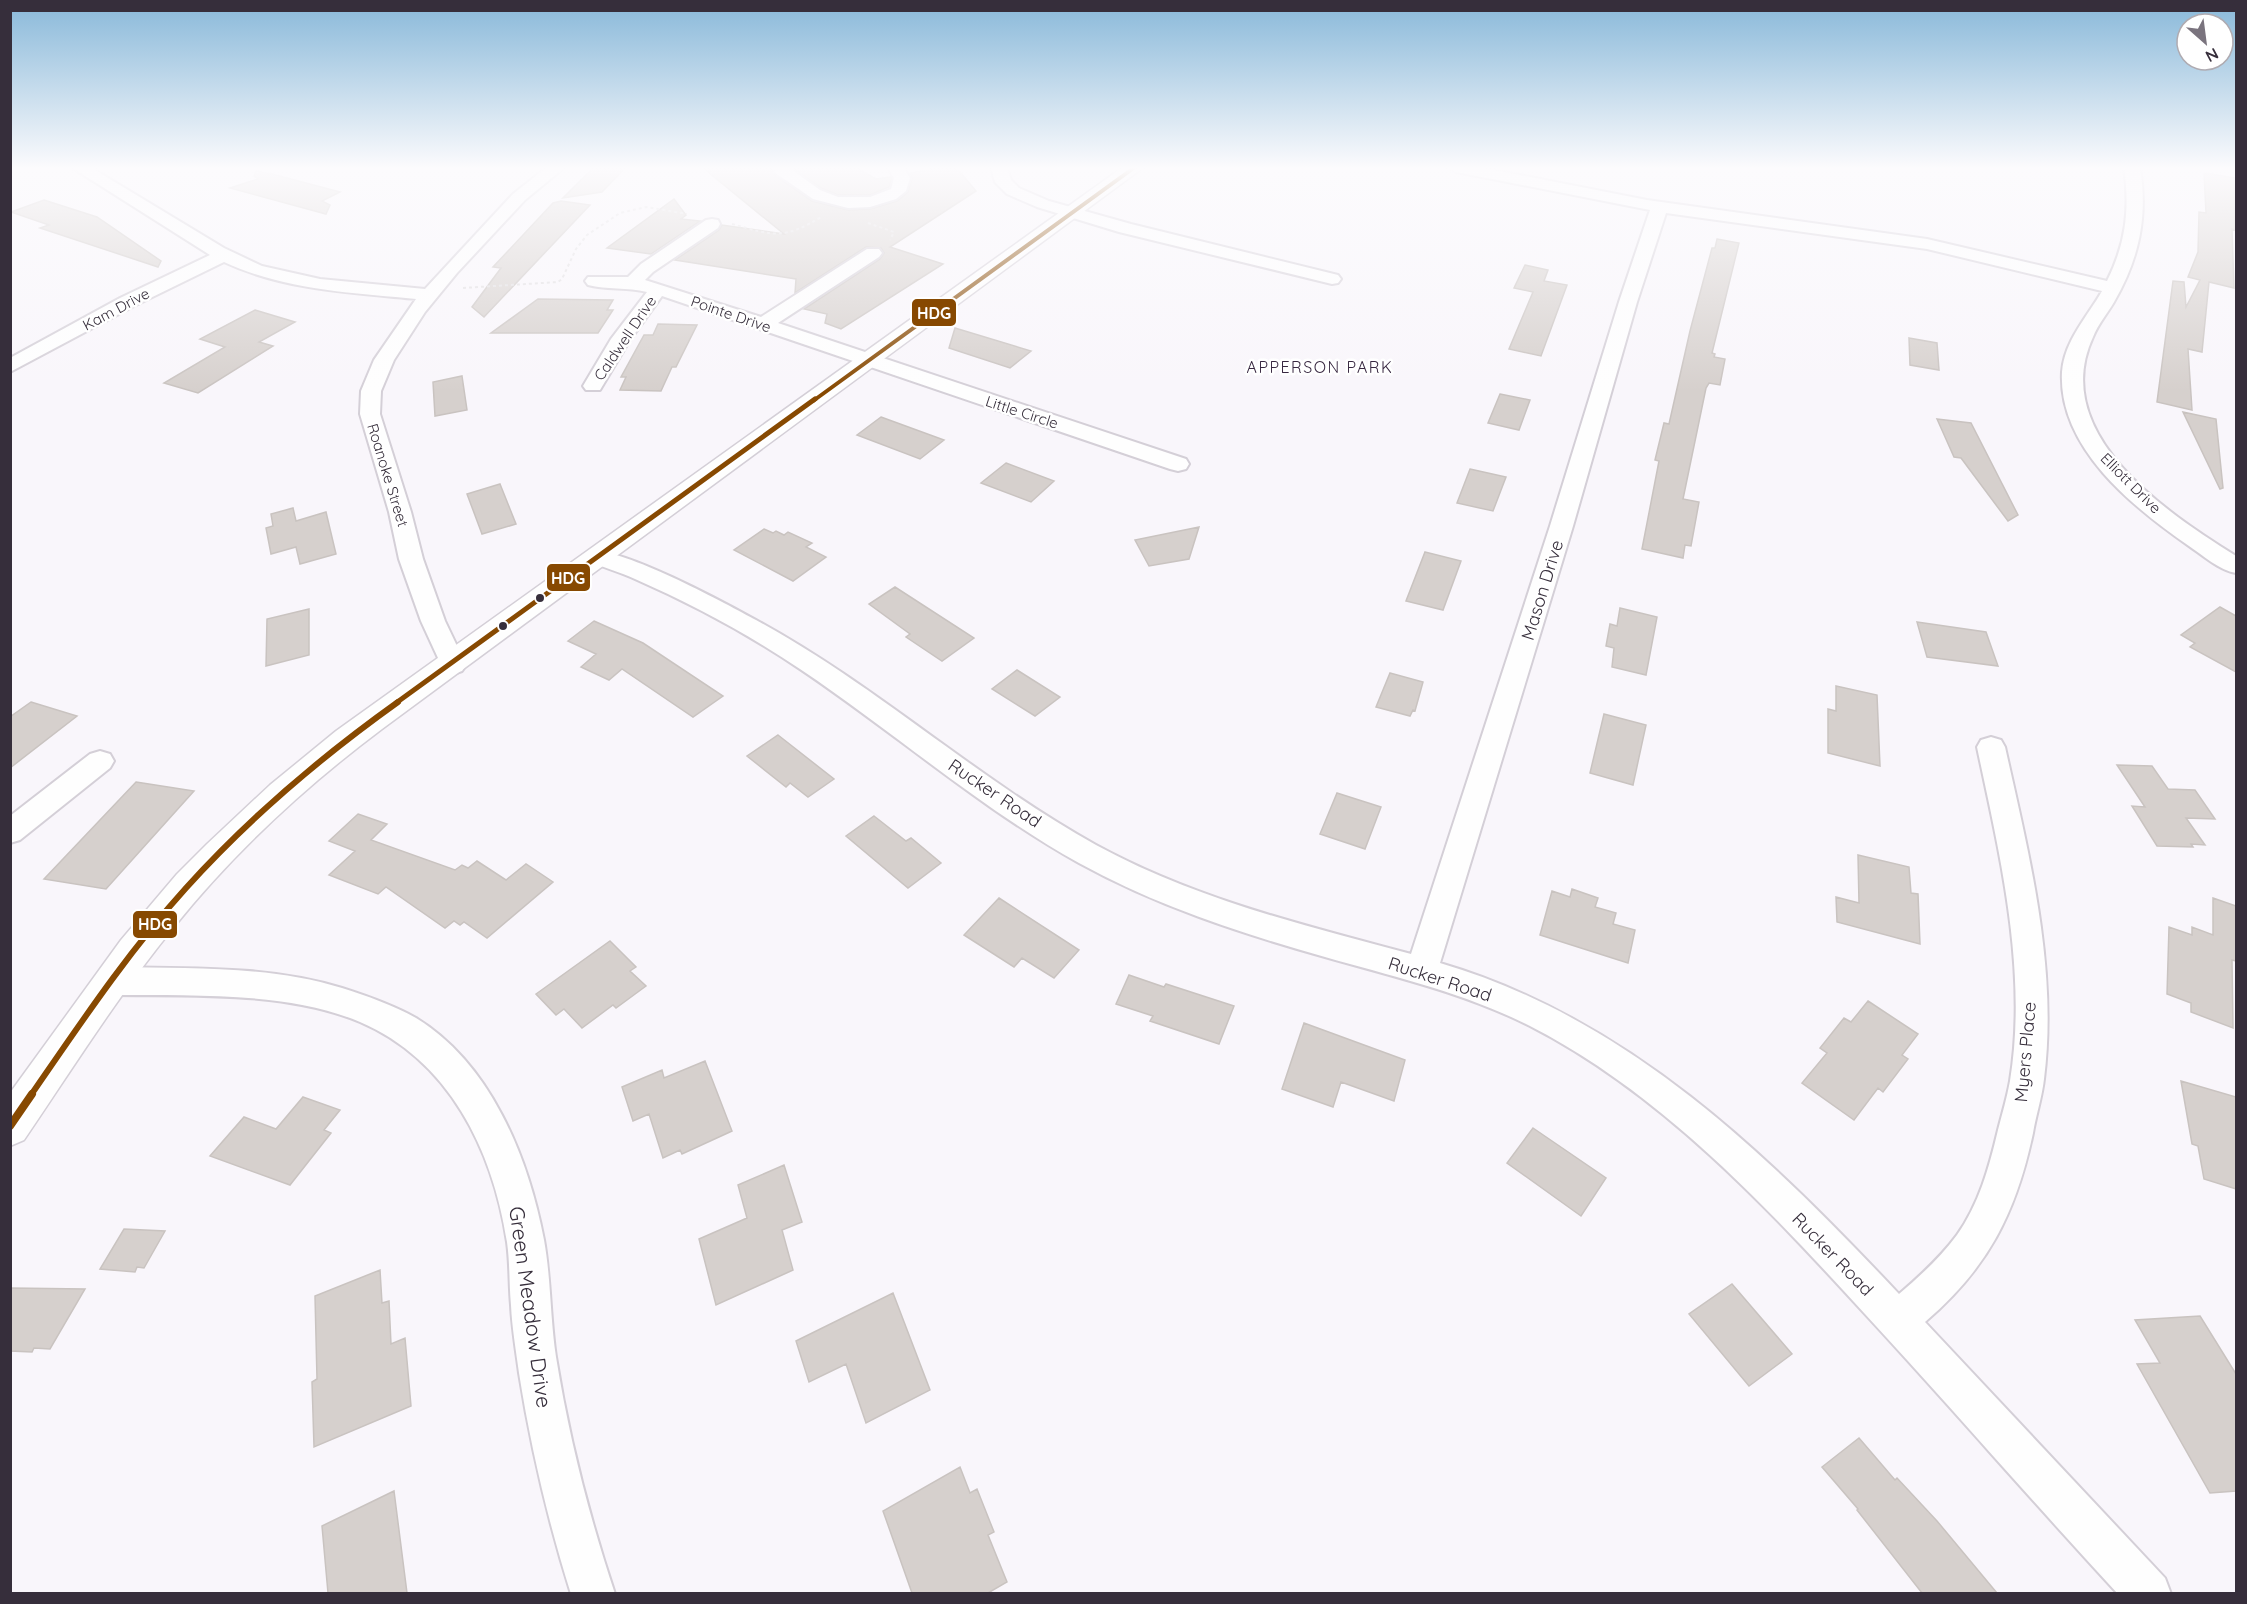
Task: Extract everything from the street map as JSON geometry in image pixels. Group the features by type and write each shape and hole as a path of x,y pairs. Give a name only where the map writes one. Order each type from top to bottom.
{"main road":[{"path":"10,1127 113,981 172,903 268,806 346,740 453,665 866,360 1031,242"}],"street":[{"path":"202,242 256,270 294,280 429,296"},
{"name":"Roanoke Street","path":"453,665 433,621 411,559 400,512 370,414 371,391 376,375 429,296 477,242"},
{"path":"632,283 647,268 686,242"},
{"path":"1185,242 1332,279"},
{"name":"Mason Drive","path":"1421,972 1498,731 1648,242"},
{"path":"1918,242 2113,288"},
{"name":"Elliott Drive","path":"2133,242 2113,288 2087,329 2074,361 2073,391 2081,422 2090,439 2106,460 2145,500 2173,523 2236,566"},
{"path":"762,324 873,253"},
{"name":"Kam Drive","path":"10,366 127,302 224,255"},
{"name":"Pointe Drive","path":"594,281 632,283 658,289 866,360"},
{"name":"Caldwell Drive","path":"593,387 621,339 658,289"},
{"name":"Little Circle","path":"866,360 1178,464"},
{"name":"Rucker Road","path":"599,557 643,573 708,605 808,663 1028,817 1096,859 1133,878 1201,906 1259,926 1456,981 1540,1016 1598,1049 1685,1113 1740,1161 1815,1233 2148,1593"},
{"name":"Myers Place","path":"1897,1320 1934,1289 1957,1264 1988,1218 2003,1183 2012,1153 2027,1079 2030,994 2025,933 2012,845 1991,747"},
{"path":"10,832 100,761"},
{"name":"Green Meadow Drive","path":"113,981 254,987 331,999 371,1012 408,1029 424,1041 460,1079 494,1135 518,1202 525,1240 531,1318 548,1429 570,1525 593,1593"}],"building":[{"path":"82,242 133,242 161,261 158,267"},
{"path":"517,242 555,242 484,317 472,307 501,268 493,267"},
{"path":"615,242 669,242 651,254 607,248"},
{"path":"702,242 898,242 890,247 943,264 841,329 825,323 827,314 804,309 880,259 884,253 881,248 866,247 795,293 796,279 675,260"},
{"path":"1716,242 1739,243 1712,353 1715,354 1714,357 1725,359 1720,385 1709,383 1706,388 1683,499 1699,502 1691,546 1685,545 1683,558 1642,549 1659,461 1655,460 1664,423 1669,424 1690,331 1712,248 1715,248"},
{"path":"2198,242 2232,242 2234,288 2209,282 2202,352 2188,349 2192,410 2157,402 2173,281 2184,282 2186,307 2200,280 2188,277 2198,252"},
{"path":"1525,265 1548,270 1544,281 1567,285 1541,356 1509,349 1533,292 1514,288"},
{"path":"538,299 613,300 607,310 613,310 598,333 491,333"},
{"path":"255,310 295,322 259,342 273,346 198,393 164,383 225,347 200,339"},
{"path":"658,324 697,325 676,367 672,367 661,391 620,390 626,377 621,377 644,335 653,335"},
{"path":"955,328 1031,351 1010,368 949,348"},
{"path":"1909,338 1937,343 1939,370 1910,365"},
{"path":"462,376 467,410 435,416 433,382"},
{"path":"1500,394 1530,400 1519,430 1488,423"},
{"path":"2183,412 2216,419 2223,488 2220,489"},
{"path":"881,417 944,440 920,459 857,435"},
{"path":"1937,419 1971,423 2018,515 2008,521 1961,458 1954,457"},
{"path":"1006,463 1054,481 1031,502 981,483"},
{"path":"1470,469 1506,477 1493,511 1457,503"},
{"path":"500,484 516,524 482,534 467,494"},
{"path":"293,508 296,521 326,512 336,554 300,564 296,547 271,554 266,528 273,526 271,514"},
{"path":"1199,527 1189,559 1149,566 1135,540"},
{"path":"764,529 784,535 788,532 812,543 806,547 826,557 793,581 734,550"},
{"path":"1425,552 1461,561 1443,610 1406,601"},
{"path":"895,587 974,638 942,661 906,637 910,634 869,604"},
{"path":"2220,607 2236,616 2236,672 2190,647 2195,643 2181,635"},
{"path":"1620,608 1657,617 1646,675 1612,667 1614,648 1606,646 1610,624 1617,626"},
{"path":"309,609 309,655 266,666 267,619"},
{"path":"594,621 643,643 723,696 693,717 622,669 609,680 581,667 596,654 568,641"},
{"path":"1917,622 1986,632 1998,666 1927,657"},
{"path":"1017,670 1060,697 1035,716 992,689"},
{"path":"1390,673 1423,682 1415,711 1413,710 1410,716 1376,707"},
{"path":"1836,686 1877,695 1880,766 1828,753 1828,709 1836,711"},
{"path":"31,702 77,716 10,768 10,717"},
{"path":"1604,714 1646,725 1633,785 1590,773"},
{"path":"778,735 834,779 808,797 790,783 786,787 747,756"},
{"path":"2117,765 2152,766 2168,789 2195,790 2215,819 2186,818 2205,845 2157,846 2132,806 2145,807"},
{"path":"136,782 194,791 106,889 44,879"},
{"path":"1337,793 1381,807 1365,849 1320,834"},
{"path":"358,814 387,824 371,840 455,870 462,865 468,868 477,861 506,880 526,864 553,882 487,938 464,922 460,925 454,921 445,928 386,887 378,894 329,875 355,851 329,841"},
{"path":"874,816 906,841 911,838 941,863 908,888 846,836"},
{"path":"1858,855 1909,867 1911,893 1918,894 1920,944 1837,922 1836,897 1859,903"},
{"path":"1572,889 1598,898 1595,907 1616,913 1613,924 1635,930 1628,963 1540,935 1552,891 1570,897"},
{"path":"999,898 1079,950 1054,978 1022,958 1014,967 964,935"},
{"path":"2213,898 2236,906 2236,961 2232,960 2233,1028 2191,1012 2191,1003 2167,994 2169,927 2192,935 2192,927 2213,935"},
{"path":"610,941 636,967 630,971 646,986 616,1008 613,1005 582,1028 564,1009 556,1015 536,994"},
{"path":"1129,975 1164,987 1166,984 1234,1006 1219,1044 1150,1021 1153,1016 1116,1004"},
{"path":"1868,1001 1918,1034 1902,1055 1908,1059 1883,1092 1878,1088 1854,1120 1802,1083 1827,1053 1820,1048 1844,1018 1851,1022"},
{"path":"1304,1023 1405,1060 1394,1101 1341,1082 1333,1107 1282,1089"},
{"path":"705,1061 732,1131 682,1154 680,1150 663,1158 649,1114 633,1121 622,1087 662,1070 664,1078"},
{"path":"2181,1081 2236,1097 2236,1189 2204,1179 2198,1146 2192,1144"},
{"path":"303,1097 340,1110 324,1130 331,1133 290,1185 210,1156 244,1117 276,1129"},
{"path":"1533,1128 1606,1178 1581,1216 1507,1163"},
{"path":"784,1165 802,1222 782,1230 793,1270 716,1305 699,1239 747,1218 738,1185"},
{"path":"124,1229 165,1231 144,1268 137,1267 135,1272 100,1269"},
{"path":"380,1270 382,1303 389,1301 391,1344 405,1338 411,1406 314,1447 312,1382 317,1379 315,1296"},
{"path":"1732,1284 1792,1354 1749,1386 1689,1314"},
{"path":"10,1288 85,1289 50,1349 34,1348 32,1352 10,1351"},
{"path":"893,1293 930,1390 866,1423 846,1364 809,1382 796,1341"},
{"path":"2200,1316 2236,1374 2236,1491 2210,1493 2137,1364 2160,1363 2135,1320"},
{"path":"1859,1438 1895,1480 1897,1478 1937,1521 1997,1593 1922,1593 1858,1509 1822,1467"},
{"path":"960,1467 970,1493 977,1489 994,1532 988,1535 1007,1582 988,1593 912,1593 883,1511"},
{"path":"394,1491 407,1593 328,1593 322,1526"}],"transit line":[{"name":"HDG","path":"10,1126 141,941 185,889 260,812 287,788 342,742 1032,242"}],"district":[{"name":"APPERSON PARK","path":"1320,367"}]}
